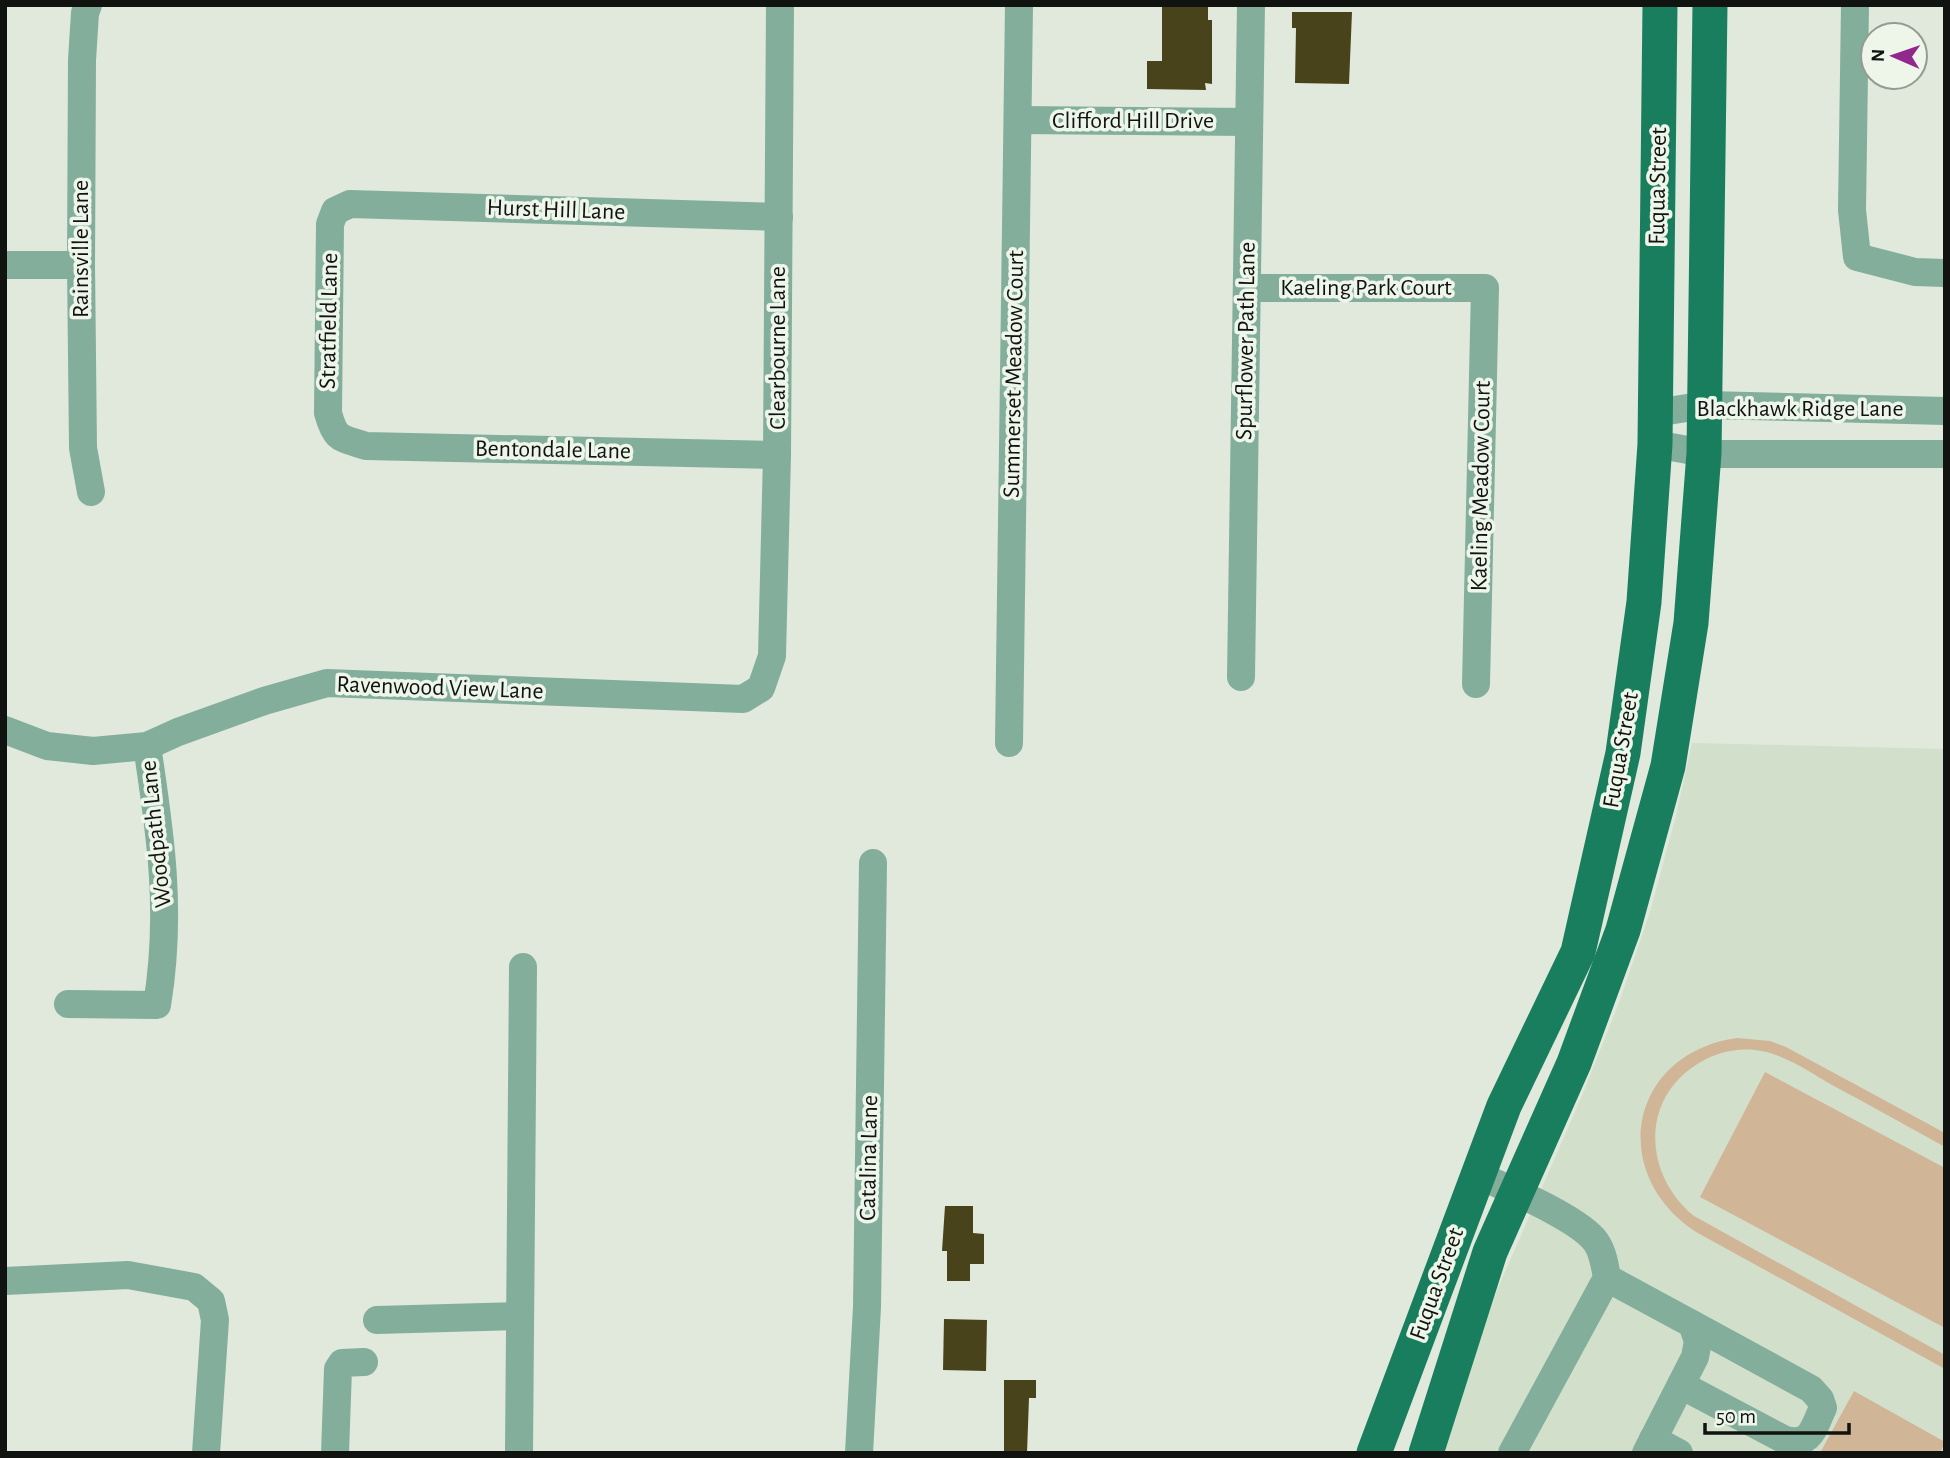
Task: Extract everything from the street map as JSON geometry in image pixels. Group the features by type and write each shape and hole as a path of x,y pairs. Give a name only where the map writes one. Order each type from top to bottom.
{"main road":[{"name":"Fuqua Street","path":"1374,1453 1504,1106 1578,952 1623,753 1644,602 1655,429 1660,5"},
{"name":"Fuqua Street","path":"1426,1453 1490,1252 1574,1063 1623,930 1668,766 1690,623 1704,453 1710,5"}],"street":[{"name":"Rainsville Lane","path":"88,5 85,13 82,60 80,265 83,448 90,492"},
{"name":"Clearbourne Lane","path":"761,688 772,656 777,455 780,5"},
{"name":"Summerset Meadow Court","path":"1009,743 1019,5"},
{"name":"Spurflower Path Lane","path":"1241,677 1251,5"},
{"path":"1855,5 1852,210 1857,257 1915,272 1945,273"},
{"name":"Clifford Hill Drive","path":"1018,120 1249,122"},
{"name":"Hurst Hill Lane","path":"335,211 350,204 779,217"},
{"name":"Stratfield Lane","path":"333,432 328,413 330,224 335,211"},
{"path":"5,265 80,265"},
{"name":"Kaeling Park Court","path":"1247,288 1485,288"},
{"name":"Kaeling Meadow Court","path":"1476,684 1485,288"},
{"name":"Blackhawk Ridge Lane","path":"1655,429 1706,405 1945,411"},
{"name":"Blackhawk Ridge Lane","path":"1655,429 1704,453 1945,454"},
{"name":"Bentondale Lane","path":"333,432 366,446 777,455"},
{"name":"Ravenwood View Lane","path":"5,730 47,746 93,751 147,746 264,701 327,683 743,699 761,688"},
{"name":"Woodpath Lane","path":"68,1004 158,1005 164,963 166,884 147,746"},
{"name":"Catalina Lane","path":"859,1453 867,1307 873,863"},
{"path":"519,1453 523,967"},
{"path":"1478,1174 1580,1226 1596,1242 1605,1263 1607,1278 1512,1453"},
{"path":"5,1281 128,1275 194,1287 211,1301 215,1320 206,1453"},
{"path":"1607,1278 1811,1389 1820,1399 1823,1408 1808,1438 1797,1443 1785,1440 1681,1385"},
{"path":"377,1320 520,1317"},
{"path":"1679,1453 1650,1446 1695,1357 1698,1341 1692,1324"},
{"path":"335,1453 338,1368 342,1363 364,1362"}],"shaded area":[{"path":"1692,743 1945,749 1945,1453 1441,1453 1458,1397 1498,1288 1581,1098 1619,1003 1650,912"},
{"path":"1737,1038 1770,1041 1786,1047 1945,1133 1945,1147 1785,1059 1755,1050 1733,1051 1712,1056 1699,1063 1680,1078 1666,1096 1658,1116 1655,1138 1665,1180 1677,1199 1694,1216 1945,1355 1945,1369 1696,1232 1668,1207 1649,1179 1641,1149 1643,1118 1653,1090 1673,1066 1701,1048"},
{"path":"1765,1072 1945,1168 1945,1328 1700,1197"},
{"path":"1854,1391 1945,1442 1940,1453 1820,1453"}],"building":[{"path":"1162,5 1208,5 1208,20 1212,20 1212,84 1205,83 1206,90 1147,89 1147,61 1162,61"},
{"path":"1292,12 1352,12 1349,84 1295,83 1296,28 1292,28"},
{"path":"945,1206 973,1206 973,1233 984,1234 984,1264 970,1264 970,1281 947,1281 947,1251 942,1251"},
{"path":"944,1319 987,1320 986,1371 943,1370"},
{"path":"1004,1380 1036,1380 1036,1398 1029,1398 1027,1453 1004,1453"}]}
